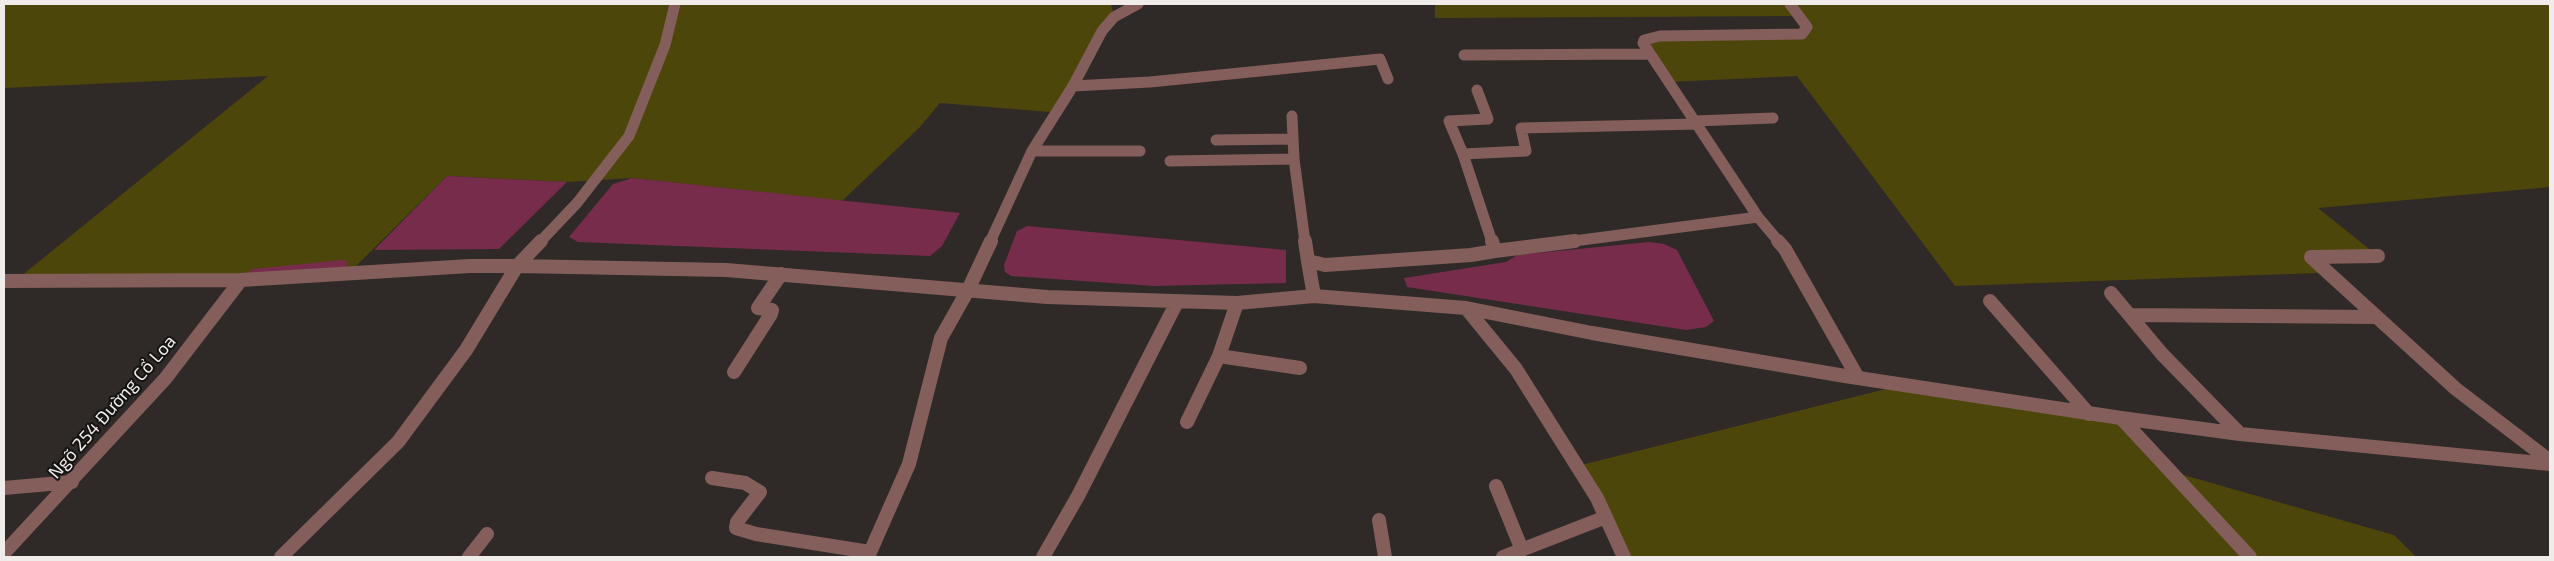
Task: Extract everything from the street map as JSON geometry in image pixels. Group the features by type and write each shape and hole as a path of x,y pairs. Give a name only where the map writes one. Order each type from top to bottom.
{"street":[{"path":"281,557 398,442 466,350 517,266 577,203 629,136 665,45 675,4"},
{"path":"712,478 756,487 760,492 737,522 736,528 756,534 869,555 909,464 941,338 968,290 1032,151 1073,86 1102,31 1114,16 1138,4"},
{"path":"1790,4 1807,27 1802,34 1651,37 1644,40 1643,43 1758,217 1785,248 1858,378"},
{"path":"1464,55 1650,54"},
{"path":"1073,86 1150,82 1380,59 1388,79"},
{"path":"1478,90 1488,119 1448,121 1463,154 1495,251"},
{"path":"1292,116 1294,159 1314,296"},
{"path":"1463,154 1526,151 1521,128 1774,118"},
{"path":"1216,140 1293,139"},
{"path":"1032,151 1140,151"},
{"path":"1170,161 1294,159"},
{"path":"1308,261 1325,265 1471,255 1758,217"},
{"path":"2378,256 2310,257 2447,382 2514,437 2550,462"},
{"path":"4,281 241,280 470,266 517,266 726,270 1047,297 1177,302 1236,303 1314,296 1466,308 1592,333 1858,378 2090,414 2240,434 2550,462"},
{"path":"734,372 771,314 772,310 758,308 780,274"},
{"name":"Ngõ 254 Đường Cổ Loa","path":"4,553 72,482 164,379 241,280"},
{"path":"2111,293 2162,354 2240,434"},
{"path":"1990,301 2090,414"},
{"path":"1043,557 1078,496 1177,302"},
{"path":"1187,422 1219,356 1236,303"},
{"path":"1466,308 1516,368 1597,498 1624,557"},
{"path":"2130,315 2377,317"},
{"path":"1219,356 1300,368"},
{"path":"2121,418 2250,557"},
{"path":"4,488 72,482"},
{"path":"1496,486 1522,550"},
{"path":"1503,557 1606,517"},
{"path":"1379,520 1385,557"},
{"path":"469,557 486,534"}],"shaded area":[{"path":"4,4 1111,4 1114,17 1073,86 1050,112 940,103 919,128 842,201 632,178 567,182 447,176 349,273 15,281 268,76 4,88"},
{"path":"1435,4 2550,4 2550,187 2318,208 2378,256 2311,257 2318,273 1955,286 1797,76 1669,82 1644,40 1806,31 1799,16 1435,18"},
{"path":"447,176 567,182 499,249 374,250"},
{"path":"632,178 960,213 942,246 930,256 578,242 569,237 613,184"},
{"path":"1027,226 1286,250 1286,283 1154,286 1011,276 1005,272 1004,265 1017,231"},
{"path":"1649,242 1664,244 1677,250 1714,321 1706,327 1686,330 1407,287 1404,278 1506,262 1517,255"},
{"path":"1902,385 2121,418 2173,472 2394,535 2416,557 1622,557 1577,466"}],"waterway":[{"path":"253,273 343,264"}]}
